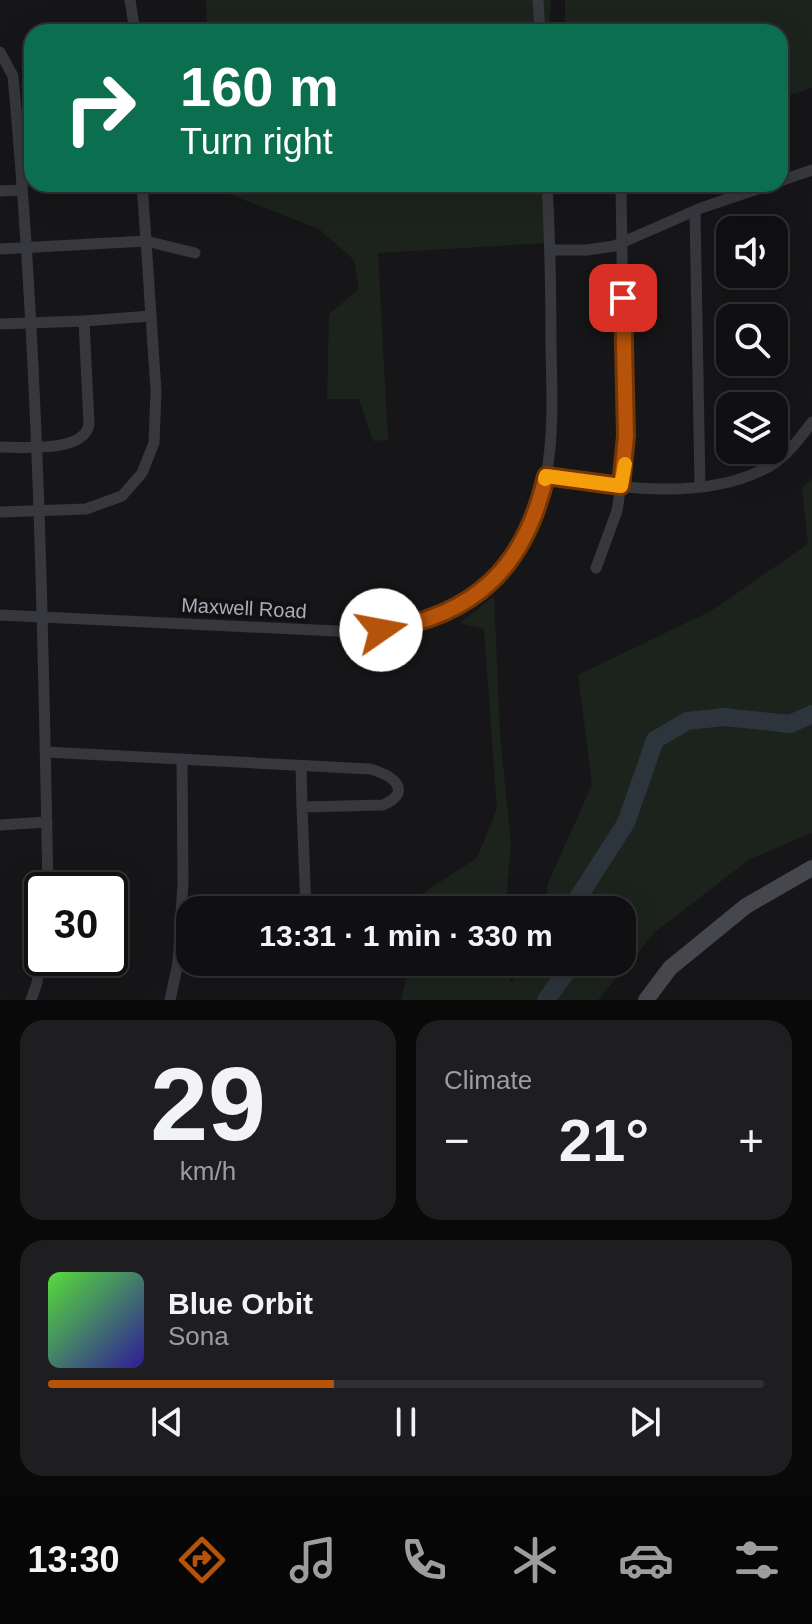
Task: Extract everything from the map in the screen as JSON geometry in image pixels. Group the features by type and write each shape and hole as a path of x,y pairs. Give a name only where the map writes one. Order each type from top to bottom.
{"main road":[{"path":"646,1000 670,968 746,906 812,868"}],"street":[{"path":"130,0 134,24"},
{"path":"538,0 540,24"},
{"path":"0,52 13,76 37,446 48,872"},
{"path":"788,178 812,170"},
{"path":"0,191 22,190"},
{"path":"0,512 86,509 122,496 142,473 154,443 156,391 143,192"},
{"name":"Maxwell Road","path":"0,615 357,632 406,626 451,610 486,587 505,567 533,523 546,476 551,394 547,192"},
{"path":"596,568 609,538 621,486 626,436 621,192"},
{"path":"550,250 587,250 622,243 695,211 749,192"},
{"path":"695,211 700,486"},
{"path":"0,249 146,241 195,253"},
{"path":"0,324 151,316"},
{"path":"0,447 67,444 80,440 87,432 84,321"},
{"path":"546,476 621,486 700,486 739,480 771,465 795,445 812,422"},
{"path":"46,752 383,772 397,783 398,792 394,800 383,805 302,807"},
{"path":"182,759 183,896"},
{"path":"301,766 305,896"},
{"path":"0,825 47,822"},
{"path":"170,1000 176,972"},
{"path":"31,1000 38,976"}],"shaded area":[{"path":"206,0 551,0 550,24 207,24"},
{"path":"565,0 812,0 812,88 788,96 788,24 565,24"},
{"path":"224,192 545,192 547,243 378,253 388,440 373,441 359,399 327,399 329,314 359,289 354,260 319,229"},
{"path":"812,479 812,833 750,859 656,931 636,955 636,896 546,896 547,885 592,785 578,675 711,611 808,544 802,488"},
{"path":"494,596 500,734 511,844 506,896 418,896 477,858 497,809 484,629 460,623"},
{"path":"407,976 510,976 511,982 516,976 618,976 598,1000 401,1000"}],"waterway":[{"path":"579,896 626,823 655,740 687,721 724,717 790,724 812,714"},
{"path":"546,1000 563,976"}],"slow traffic":[{"path":"545,479 546,476 621,486 625,464"}],"route":[{"path":"381,630 428,620 451,610 486,587 523,542 533,523 546,476 621,486 626,436 623,298"}]}
